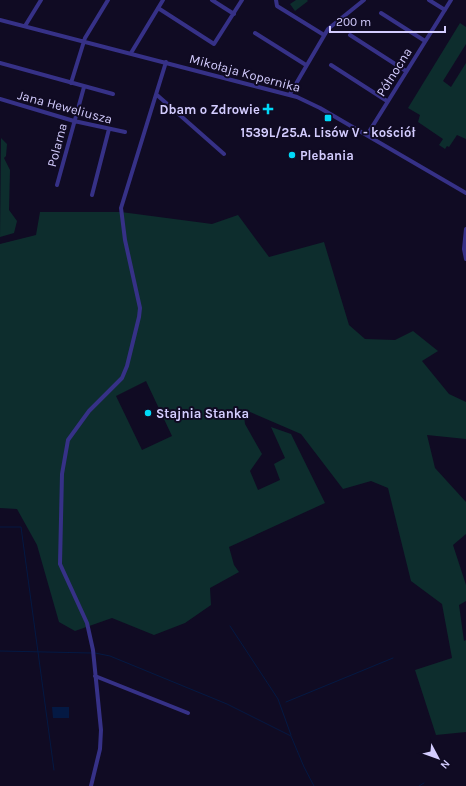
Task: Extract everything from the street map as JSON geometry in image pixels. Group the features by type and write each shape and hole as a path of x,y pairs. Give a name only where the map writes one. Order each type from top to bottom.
{"street":[{"path":"25,26 41,0"},
{"path":"71,83 84,41 108,0"},
{"path":"131,53 163,0"},
{"path":"212,0 234,14"},
{"path":"158,8 214,44 242,0"},
{"path":"290,94 324,35 338,20 364,0"},
{"path":"429,0 445,10"},
{"name":"Północna","path":"367,135 451,0"},
{"path":"276,2 279,8 324,35"},
{"path":"381,12 425,41"},
{"name":"Mikołaja Kopernika","path":"0,20 290,94 312,103 466,193"},
{"path":"255,33 306,65"},
{"path":"350,35 406,71"},
{"path":"91,786 100,749 101,730 93,650 87,623 60,564 62,474 68,440 89,411 122,378 127,366 140,308 125,240 121,208 166,62"},
{"path":"0,63 113,94"},
{"path":"331,65 387,101"},
{"name":"Polarna","path":"57,185 84,87"},
{"path":"157,95 224,154"},
{"name":"Jana Heweliusza","path":"1,100 74,122 125,132"},
{"path":"92,195 109,129"},
{"path":"466,229 464,249 466,259"},
{"path":"95,676 188,713"}],"green space":[{"path":"296,0 308,1 295,11 290,4"},
{"path":"460,23 466,27 466,44 443,81 451,87 466,63 466,139 457,135 449,147 447,146 445,149 439,145 443,139 418,122 420,115 408,108"},
{"path":"1,138 7,144 6,156 4,158 10,170 9,210 17,221 14,233 0,237"},
{"path":"40,212 121,212 212,224 238,215 269,257 324,242 349,325 365,339 395,340 413,331 438,351 422,361 449,394 466,402 466,439 427,435 435,468 466,502 466,534 453,545 466,585 466,601 459,605 464,641 466,640 466,732 436,735 415,670 452,658 442,604 411,581 388,488 371,481 343,489 301,434 243,409 245,424 262,454 250,471 258,490 280,480 274,464 285,458 271,427 291,434 325,503 229,547 234,565 239,572 210,588 211,605 185,623 154,635 112,618 75,631 59,622 37,545 17,509 0,508 0,244 36,235","holes":["146,381 172,436 142,450 116,396"]}],"water":[{"path":"52,707 69,707 69,718 53,718"}],"waterway":[{"path":"0,527 21,527 54,770"},
{"path":"230,626 278,699 291,735"},
{"path":"0,651 91,653"},
{"path":"95,653 110,656 227,704 291,736 314,786"},
{"path":"286,702 393,658"},
{"path":"419,786 424,783"}],"place":[{"name":"Dbam o Zdrowie","path":"268,109"},
{"name":"1539L/25.A. Lisów V - kościół","path":"328,118"},
{"name":"Plebania","path":"292,155"},
{"name":"Stajnia Stanka","path":"148,413"}]}
